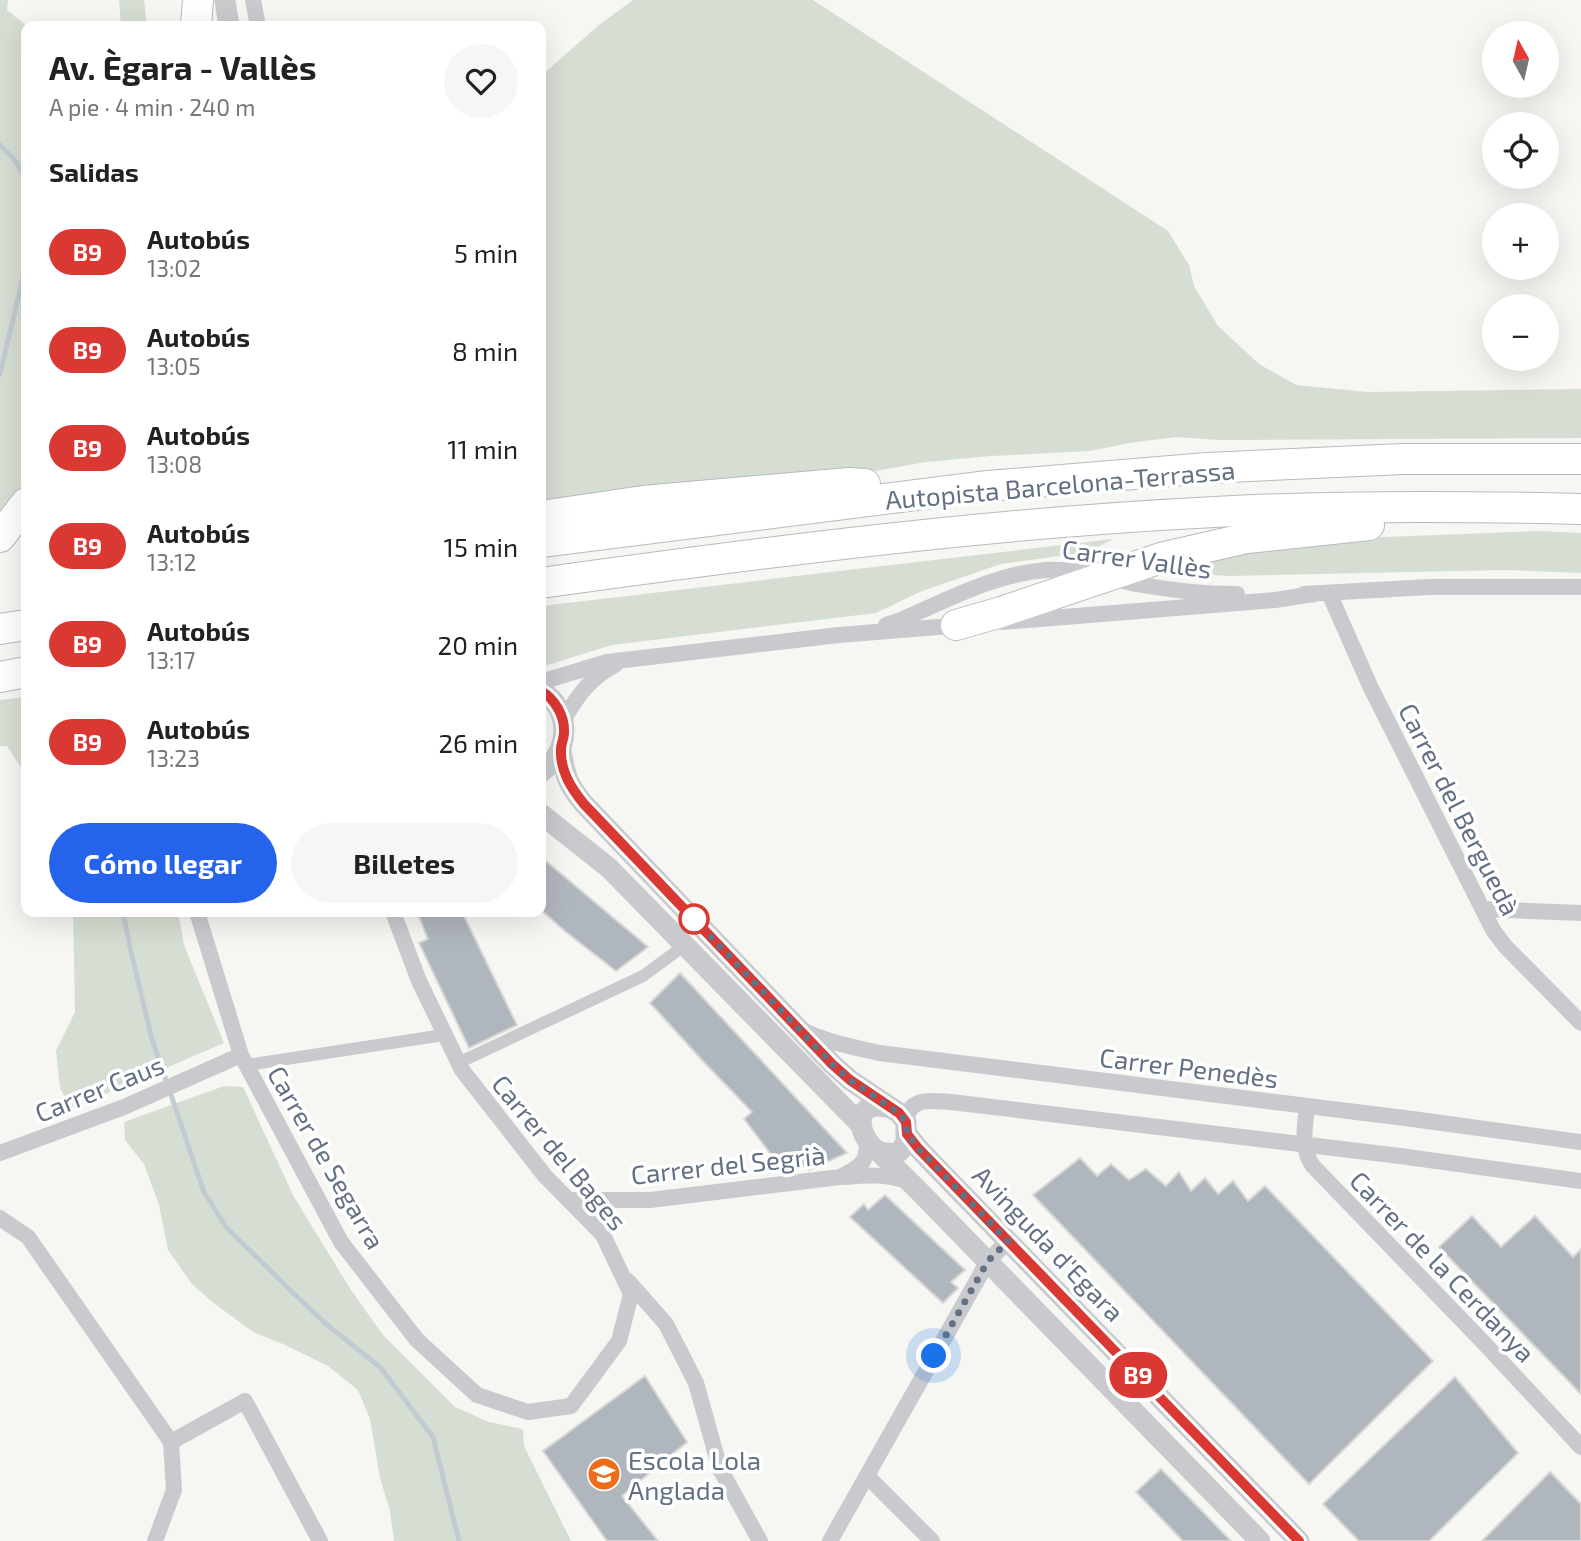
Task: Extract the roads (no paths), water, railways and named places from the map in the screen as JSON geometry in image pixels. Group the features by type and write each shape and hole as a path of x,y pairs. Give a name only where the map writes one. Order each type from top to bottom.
{"highway":[{"path":"196,21 198,0"},
{"name":"Autopista Barcelona-Terrassa","path":"546,541 988,486 1233,467 1404,460 1581,459"},
{"path":"546,515 643,501 849,483 988,486"},
{"name":"Autopista Barcelona-Terrassa","path":"546,582 832,545 1135,517 1378,507 1581,509"},
{"path":"956,625 1164,556 1247,538 1534,508"},
{"path":"0,537 21,510"},
{"path":"0,629 21,626"},
{"path":"0,677 21,673"},
{"path":"0,692 21,689"}],"street":[{"path":"225,0 228,21"},
{"path":"253,0 257,21"},
{"name":"Carrer Vallès","path":"839,635 896,622 970,589 1008,577 1046,570 1070,570 1176,591 1217,594 1321,594 1429,587 1581,587"},
{"name":"Carrer Vallès","path":"546,681 592,665 636,658 839,635 1321,594"},
{"name":"Carrer del Berguedà","path":"1321,594 1493,930 1505,946 1581,1023"},
{"name":"Carrer Vallès","path":"563,721 576,698 595,678 608,668 636,658"},
{"path":"546,694 556,705 563,721"},
{"name":"Avinguda d'Egara","path":"563,721 561,750 565,775 584,804 832,1064 901,1121 918,1148 1299,1541"},
{"path":"546,767 561,750"},
{"path":"546,818 609,867 911,1183 1260,1541"},
{"path":"1483,909 1581,912"},
{"name":"Carrer de Segarra","path":"199,917 244,1060 341,1242 417,1340 477,1395 528,1412 571,1405"},
{"name":"Carrer del Bages","path":"395,917 419,981 462,1070 545,1177 603,1235 631,1294 620,1340 571,1405"},
{"path":"458,1063 643,976 685,945"},
{"name":"Carrer Penedès","path":"796,1026 838,1044 879,1053 1581,1142"},
{"path":"244,1060 444,1034"},
{"name":"Carrer de Segarra","path":"215,1066 244,1060"},
{"name":"Carrer Caus","path":"0,1153 124,1107 215,1066"},
{"path":"901,1121 912,1105 923,1102 951,1102 1304,1144 1581,1181"},
{"path":"881,1105 901,1121 906,1143 901,1151 877,1146 860,1120 868,1107 881,1105"},
{"path":"1304,1144 1307,1106"},
{"name":"Carrer de la Cerdanya","path":"1304,1144 1306,1157 1313,1166 1581,1447"},
{"name":"Carrer del Segrià","path":"847,1177 863,1163 867,1145 877,1146"},
{"name":"Carrer del Segrià","path":"847,1177 877,1146"},
{"name":"Carrer del Segrià","path":"569,1200 650,1200 878,1175 894,1176 911,1183"},
{"path":"0,1218 28,1237 171,1442 174,1490 155,1541"},
{"path":"830,1541 988,1261 1008,1241"},
{"name":"Carrer del Bages","path":"620,1272 666,1324 696,1382 720,1469 760,1541"},
{"path":"171,1442 245,1401 320,1541"},
{"path":"867,1476 932,1541"}],"waterway":[{"path":"0,145 21,170"},
{"path":"0,374 21,286"},
{"path":"124,917 152,1039 204,1192 226,1227 326,1324 380,1367 433,1437 459,1541"}],"place":[{"name":"Escola Lola Anglada","path":"604,1474"}]}
